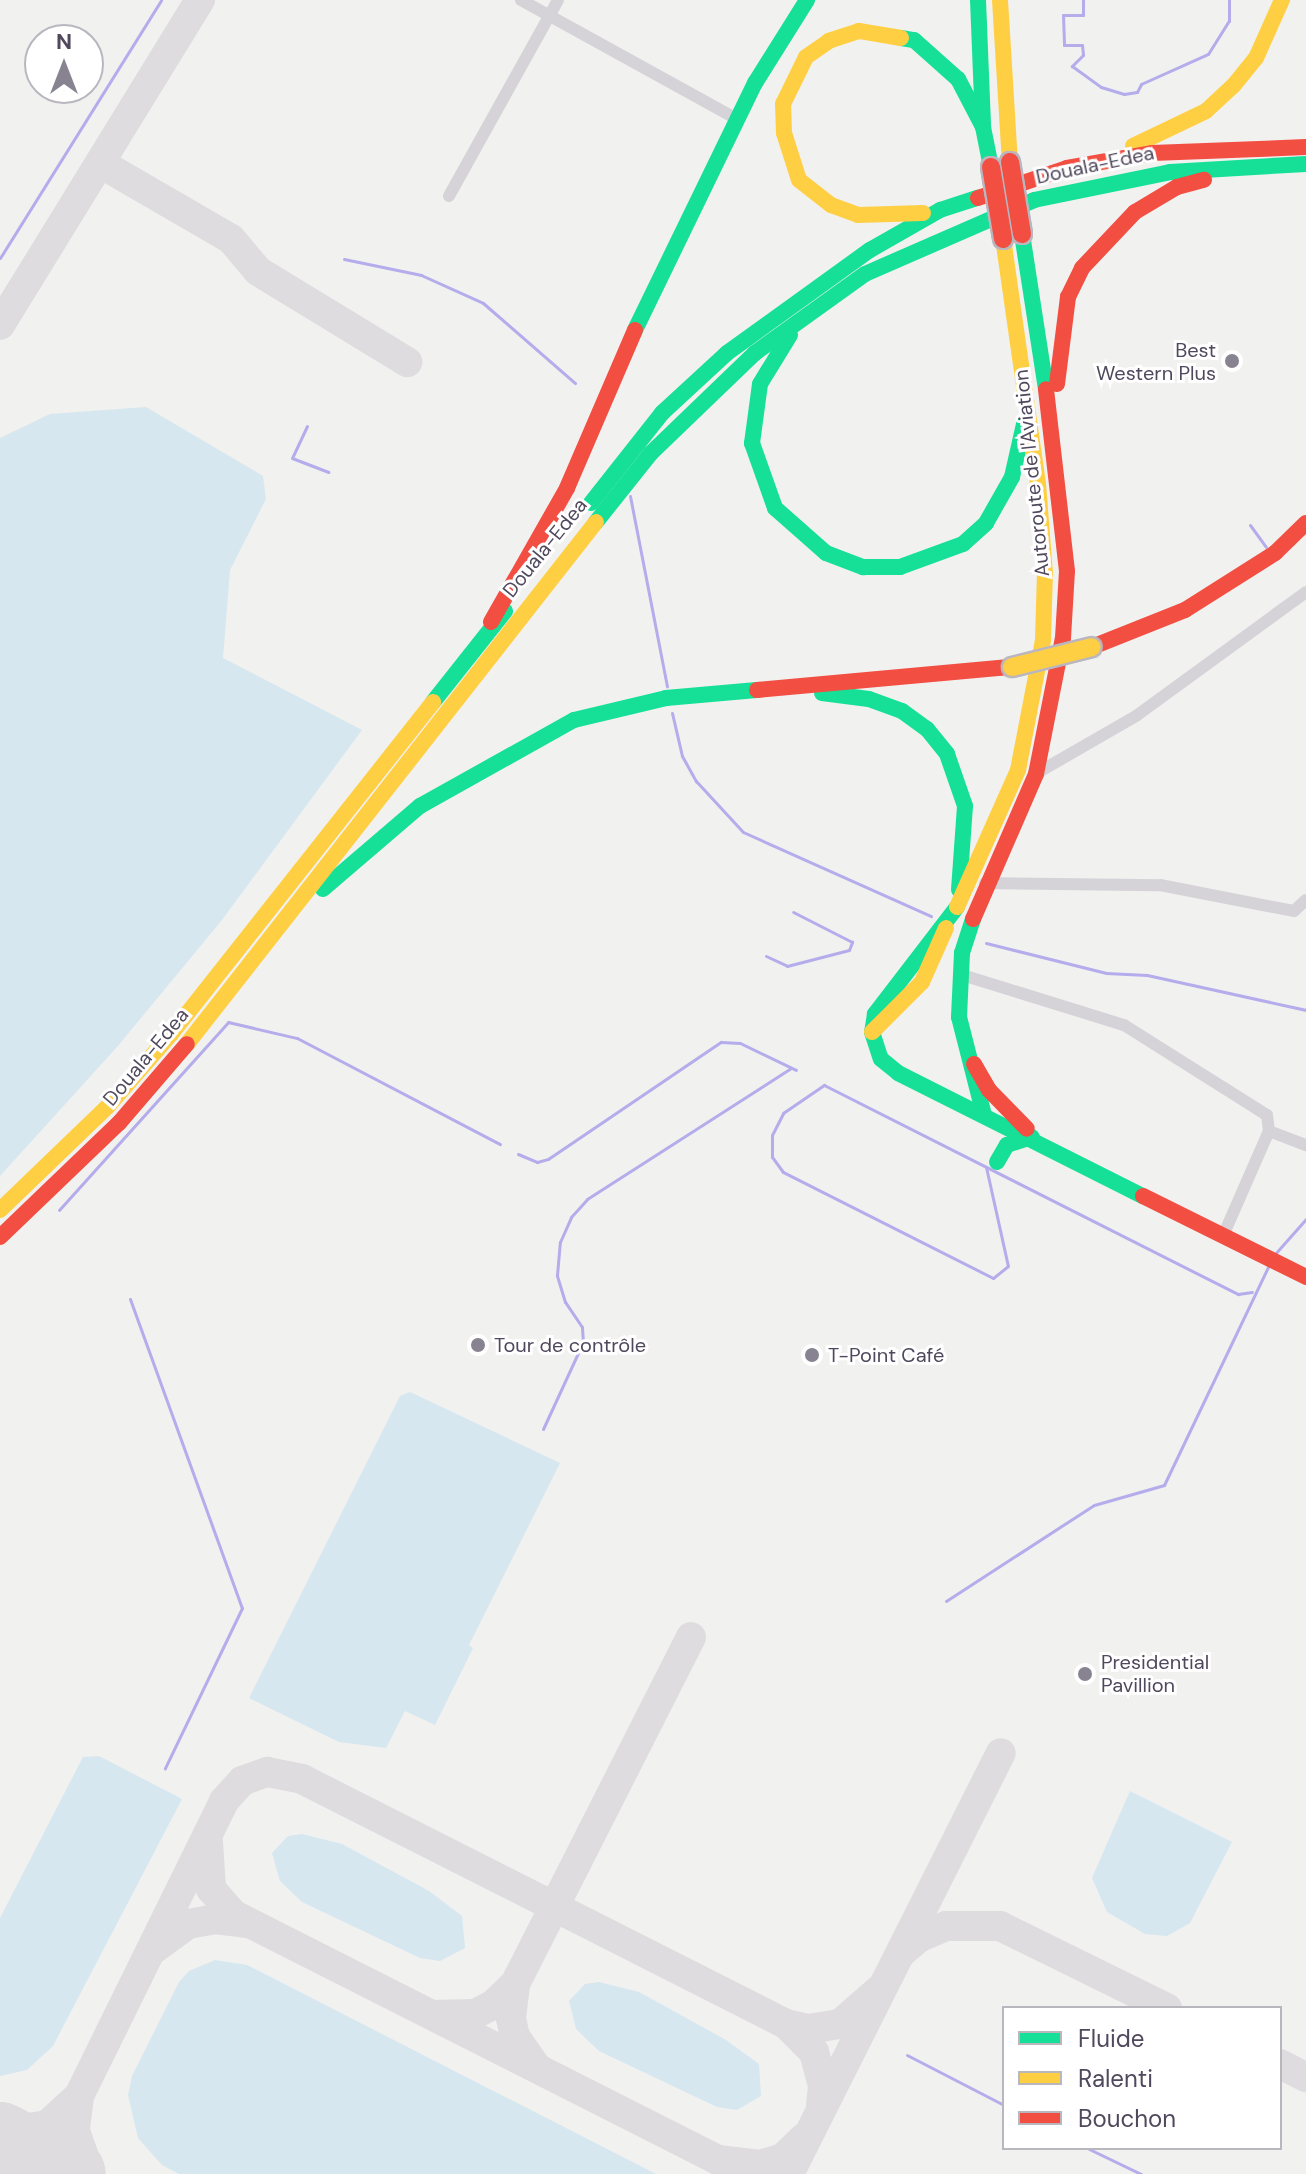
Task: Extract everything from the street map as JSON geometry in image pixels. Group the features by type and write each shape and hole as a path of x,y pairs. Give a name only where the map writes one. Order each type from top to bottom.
{"main road":[{"path":"479,642 567,488 627,346 737,119 807,0"},
{"name":"Autoroute de l'Aviation","path":"978,0 983,127 1029,391 1045,574 1038,686 1018,770 980,882 959,974 963,1043 984,1115"},
{"name":"Autoroute de l'Aviation","path":"952,914 980,882 1036,774 1063,638 1067,571 1058,465 1010,162 1000,0"},
{"path":"1067,168 1163,136 1206,111 1256,58 1282,0"},
{"path":"940,210 890,218 858,215 815,195 799,180 789,157 783,104 791,80 806,57 829,41 859,31 898,35 923,45 951,72 983,127"},
{"name":"Douala-Edea","path":"0,1210 108,1106 171,1034 479,642 687,387 797,299 940,210 1067,168 1152,153 1306,147"},
{"name":"Douala-Edea","path":"0,1237 119,1123 225,996 531,600 675,425 801,316 865,274 1034,200 1170,172 1306,164"},
{"path":"1058,465 1056,357 1068,297 1105,240 1135,212 1177,187 1227,174 1306,170"},
{"path":"865,274 805,319 775,352 760,384 752,443 761,480 775,508 799,535 826,553 863,567 900,567 963,544 986,523 1012,477 1029,391"},
{"path":"225,996 335,875 371,843 471,773 574,720 606,710 775,688 1012,667 1092,647 1185,610 1275,553 1306,523"},
{"path":"775,688 869,699 902,711 927,729 947,754 965,806 952,914 922,982 872,1032 887,1065 1306,1277"},
{"path":"963,1043 989,1090 1038,1140"},
{"path":"997,1162 1007,1145 1038,1140"}],"street":[{"path":"521,0 737,119"},
{"path":"449,196 558,0"},
{"path":"1036,774 1136,716 1304,598"},
{"path":"980,882 1160,885 1294,911 1306,900"},
{"path":"959,974 1124,1025 1267,1115 1269,1131 1223,1236"},
{"path":"1269,1131 1306,1145"}],"shaded area":[{"path":"146,407 263,476 266,499 230,570 223,658 362,730 222,920 117,1047 0,1176 0,438 50,414"},
{"path":"410,1392 560,1463 469,1645 473,1648 435,1725 405,1711 386,1748 339,1742 249,1698 400,1396"},
{"path":"99,1756 182,1799 53,2046 27,2070 0,2076 0,1918 83,1757"},
{"path":"1130,1791 1232,1842 1190,1923 1167,1936 1145,1934 1107,1912 1092,1878"},
{"path":"302,1834 342,1844 429,1891 462,1916 465,1948 440,1961 420,1958 302,1902 280,1881 272,1853 288,1836"},
{"path":"215,1960 247,1965 656,2174 179,2174 162,2165 138,2138 128,2095 132,2076 179,1982 189,1971"},
{"path":"599,1982 639,1992 726,2040 759,2064 761,2096 737,2110 717,2107 599,2051 576,2029 569,2001 585,1984"}],"waterway":[{"path":"0,258 161,0"},
{"path":"1083,0 1083,15 1063,15 1064,45 1082,45 1083,55 1072,66 1101,87 1124,94 1137,92 1141,84 1208,54 1229,21 1229,0"},
{"path":"344,259 421,275 483,303 575,383"},
{"path":"307,426 292,458 328,472"},
{"path":"630,496 667,686"},
{"path":"1250,525 1266,547"},
{"path":"672,713 682,756 696,781 743,832 931,916"},
{"path":"766,956 787,966 849,950 852,942 793,912"},
{"path":"986,943 1106,973 1147,975 1306,1010"},
{"path":"59,1210 228,1022 297,1038 500,1144"},
{"path":"518,1154 537,1162 548,1159 721,1042 740,1043 796,1070"},
{"path":"543,1429 583,1342 582,1327 565,1302 557,1275 560,1242 571,1217 587,1199 791,1068"},
{"path":"986,1167 1008,1266 993,1278 783,1172 772,1157 772,1135 783,1113 824,1085 1238,1294 1252,1292"},
{"path":"1274,1255 1306,1219"},
{"path":"946,1601 1094,1505 1164,1485 1269,1265"},
{"path":"130,1299 242,1608 165,1768"},
{"path":"907,2055 1002,2104"},
{"path":"1091,2150 1141,2174"}],"taxiway":[{"path":"0,325 200,0"},
{"path":"100,163 231,239 258,271 407,362"},
{"path":"537,2068 515,2037 511,2018 515,1984 691,1637"},
{"path":"789,2174 1001,1753"},
{"path":"0,2133 47,2125 79,2096 224,1801 242,1781 267,1772 302,1779 786,2024 808,2029 840,2024 879,1990"},
{"path":"208,1842 211,1889 234,1915 718,2160 734,2174"},
{"path":"155,1948 188,1924 215,1919 246,1923"},
{"path":"901,1953 918,1938 946,1926 1000,1926 1163,2006"},
{"path":"432,2015 475,2014 493,2005 515,1984"},
{"path":"786,2024 814,2052 823,2086 821,2105"},
{"path":"1282,2065 1306,2077"},
{"path":"79,2096 75,2131 90,2174"},
{"path":"718,2160 760,2165 783,2158 803,2139"}],"runway":[{"path":"0,2139 69,2174"}],"traffic: fast":[{"path":"635,330 755,83 807,0"},
{"path":"978,0 983,127 991,167"},
{"path":"901,38 914,40 958,79 983,127"},
{"path":"596,522 650,454 755,353 865,274 1034,200 1170,172 1306,164"},
{"path":"591,503 662,413 727,353 870,250 940,210 978,198"},
{"path":"1022,234 1046,389"},
{"path":"790,335 760,384 752,443 775,508 826,553 863,567 900,567 963,544 986,523 1012,477 1024,424"},
{"path":"433,702 505,611"},
{"path":"323,889 420,806 574,720 666,698 757,690"},
{"path":"822,693 869,699 902,711 927,729 947,754 965,806 959,890"},
{"path":"957,907 875,1014 872,1032 881,1059 898,1073 1143,1196"},
{"path":"973,919 962,953 959,1017 984,1115"},
{"path":"997,1162 1007,1145 1032,1137"}],"traffic: slow":[{"path":"1000,0 1010,162"},
{"path":"1133,146 1206,111 1234,85 1256,58 1282,0"},
{"path":"901,38 859,31 829,41 806,57 783,104 784,133 799,180 831,205 858,215 923,213"},
{"path":"957,907 1018,770 1043,640 1045,574 1038,484 1003,239"},
{"path":"187,1044 596,522"},
{"path":"1012,667 1092,647"},
{"path":"0,1210 108,1106 171,1034 433,702"},
{"path":"872,1032 922,982 946,928"}],"traffic: jam":[{"path":"978,198 1067,168 1152,153 1306,147"},
{"path":"1010,162 1022,234"},
{"path":"991,167 1003,239"},
{"path":"1057,384 1068,297 1082,268 1135,212 1177,187 1204,180"},
{"path":"491,622 567,488 635,330"},
{"path":"973,919 1036,774 1063,638 1067,571 1046,389"},
{"path":"1092,647 1185,610 1275,553 1306,523"},
{"path":"757,690 1012,667"},
{"path":"0,1237 119,1123 187,1044"},
{"path":"974,1064 989,1090 1027,1129"},
{"path":"1143,1196 1306,1277"}],"place":[{"name":"Best Western Plus","path":"1232,361"},
{"name":"Tour de contrôle","path":"478,1345"},
{"name":"T-Point Café","path":"812,1355"},
{"name":"Presidential Pavillion","path":"1085,1674"}]}
